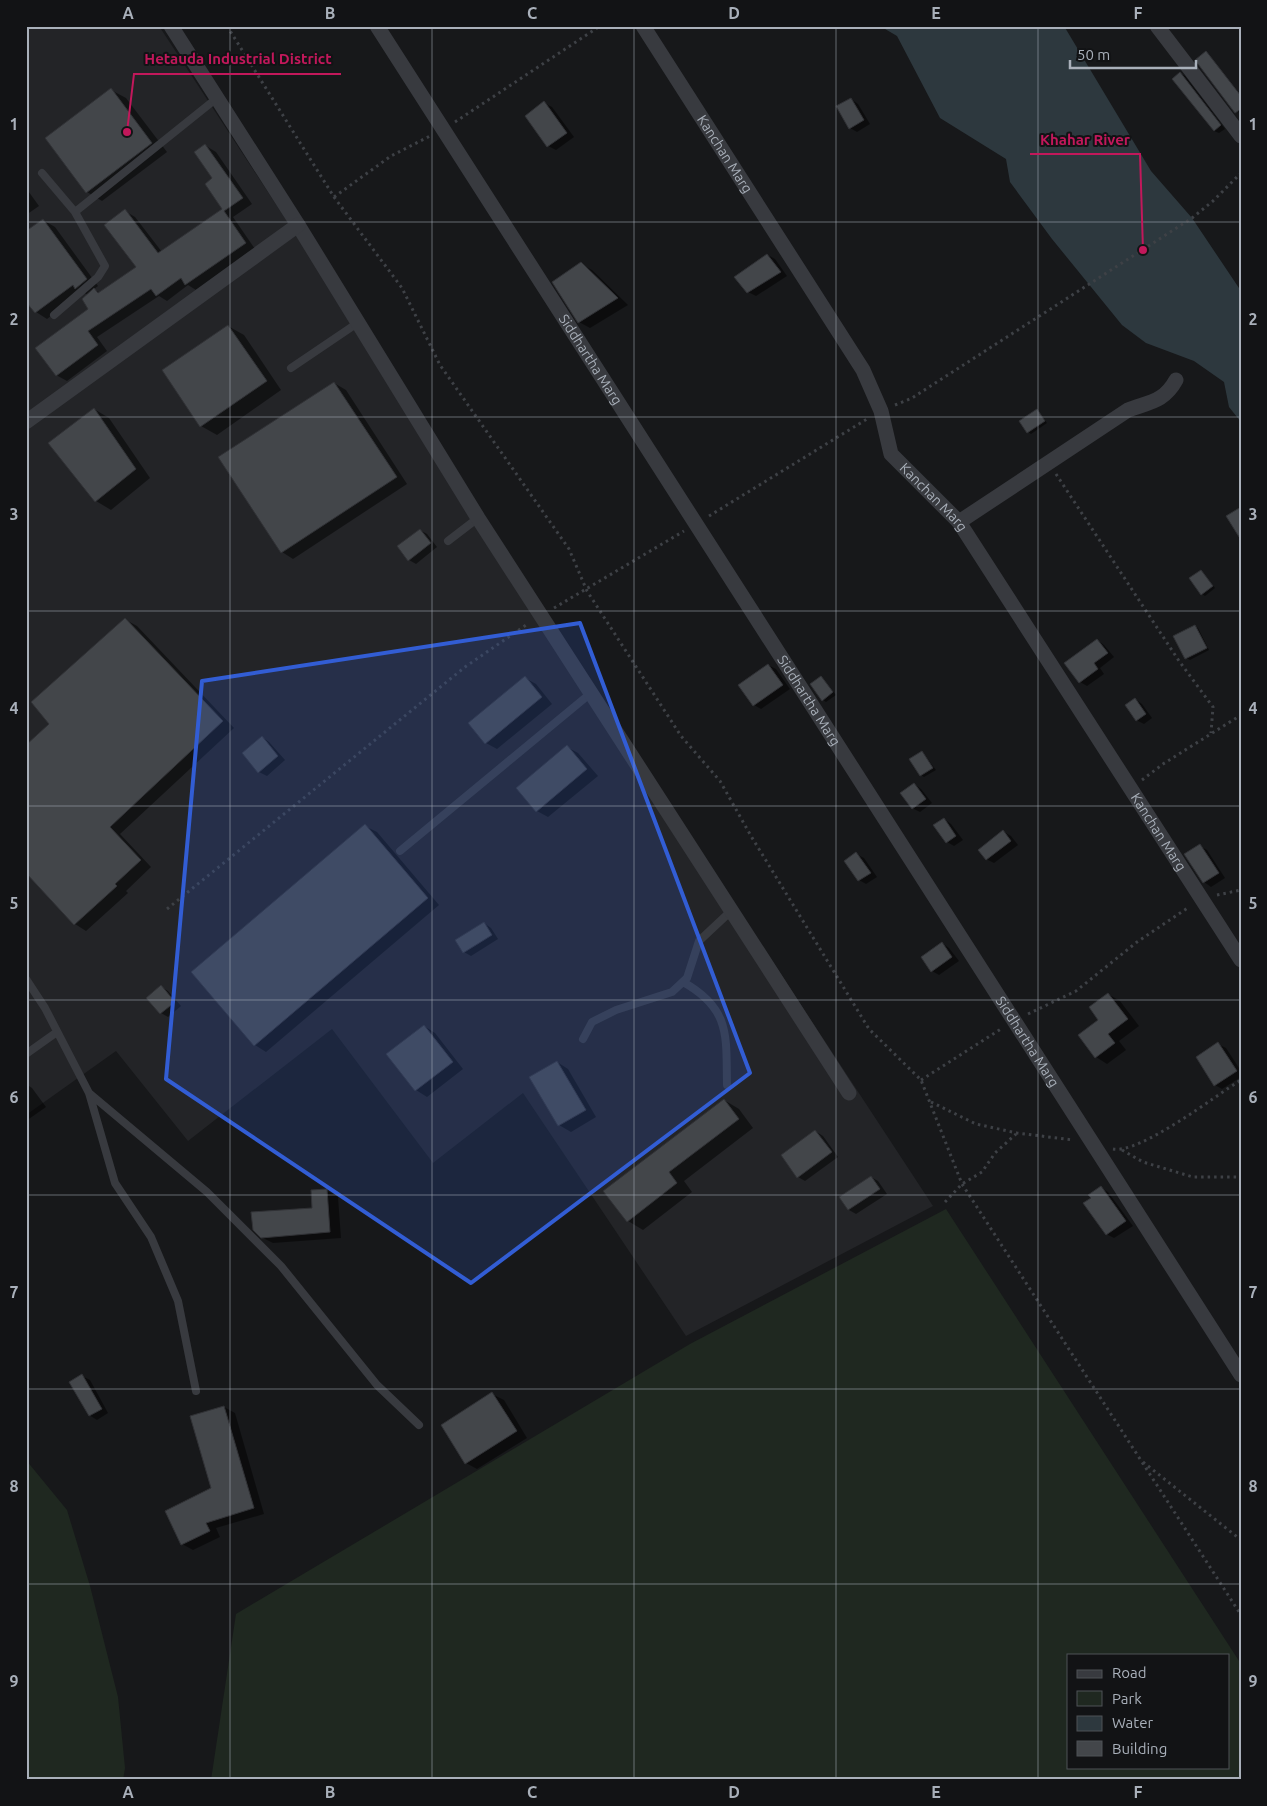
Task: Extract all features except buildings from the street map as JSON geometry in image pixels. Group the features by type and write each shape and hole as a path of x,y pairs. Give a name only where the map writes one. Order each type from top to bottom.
{"street":[{"path":"171,26 298,225 478,518 849,1093"},
{"name":"Siddhartha Marg","path":"377,26 1012,1021 1241,1375"},
{"name":"Kanchan Marg","path":"643,26 863,370 881,411 891,454 959,522 1203,898 1241,960"},
{"path":"1156,26 1241,136"},
{"path":"26,422 298,225"},
{"path":"959,522 1128,410 1152,403 1170,390 1176,380"}],"lane":[{"path":"75,212 217,98"},
{"path":"42,173 75,212 105,266 98,277 54,316"},
{"path":"291,368 358,322"},
{"path":"448,540 478,518"},
{"path":"400,850 591,693"},
{"path":"583,1039 592,1022 616,1010 672,992 687,978 699,941 731,911"},
{"path":"26,979 89,1093 115,1183 151,1237 178,1301 196,1392"},
{"path":"683,982 701,994 724,1022 727,1042 727,1084"},
{"path":"26,1054 57,1032"},
{"path":"89,1093 207,1192 281,1266 377,1384 420,1426"}],"path":[{"path":"227,26 334,197 402,288 440,365 569,549 587,591 681,736 720,781 751,836 869,1029 922,1080 962,1184 1241,1615"},
{"path":"334,197 391,156 444,129 600,26"},
{"path":"167,909 465,667 541,615 587,591 881,411 912,398 1192,218 1214,201 1241,173"},
{"path":"1049,462 1179,661 1213,707 1211,733"},
{"path":"1132,789 1163,764 1241,715"},
{"path":"922,1080 1012,1021 1076,991 1137,942 1203,898 1241,890"},
{"path":"944,1202 962,1184 982,1172 996,1152 1017,1133"},
{"path":"1121,1150 1143,1162 1193,1177 1241,1176"},
{"path":"1141,1460 1241,1540"}],"highlighted area":[{"path":"580,623 750,1073 471,1283 166,1079 202,681"}],"shaded area":[{"path":"26,26 159,26 933,1206 686,1336 523,1093 433,1163 332,1029 188,1141 116,1051 26,1115"}],"green space":[{"path":"946,1209 1241,1664 1241,1780 211,1780 236,1614 690,1344"},
{"path":"26,1460 67,1510 90,1586 118,1697 125,1768 123,1780 26,1780"}],"water":[{"path":"880,26 1064,26 1151,171 1192,218 1241,291 1241,422 1229,407 1224,382 1194,361 1146,343 1122,325 1052,239 1010,182 1006,159 940,118 897,36"}],"place":[{"name":"Hetauda Industrial District","path":"127,132"},
{"name":"Khahar River","path":"1143,250"}]}
